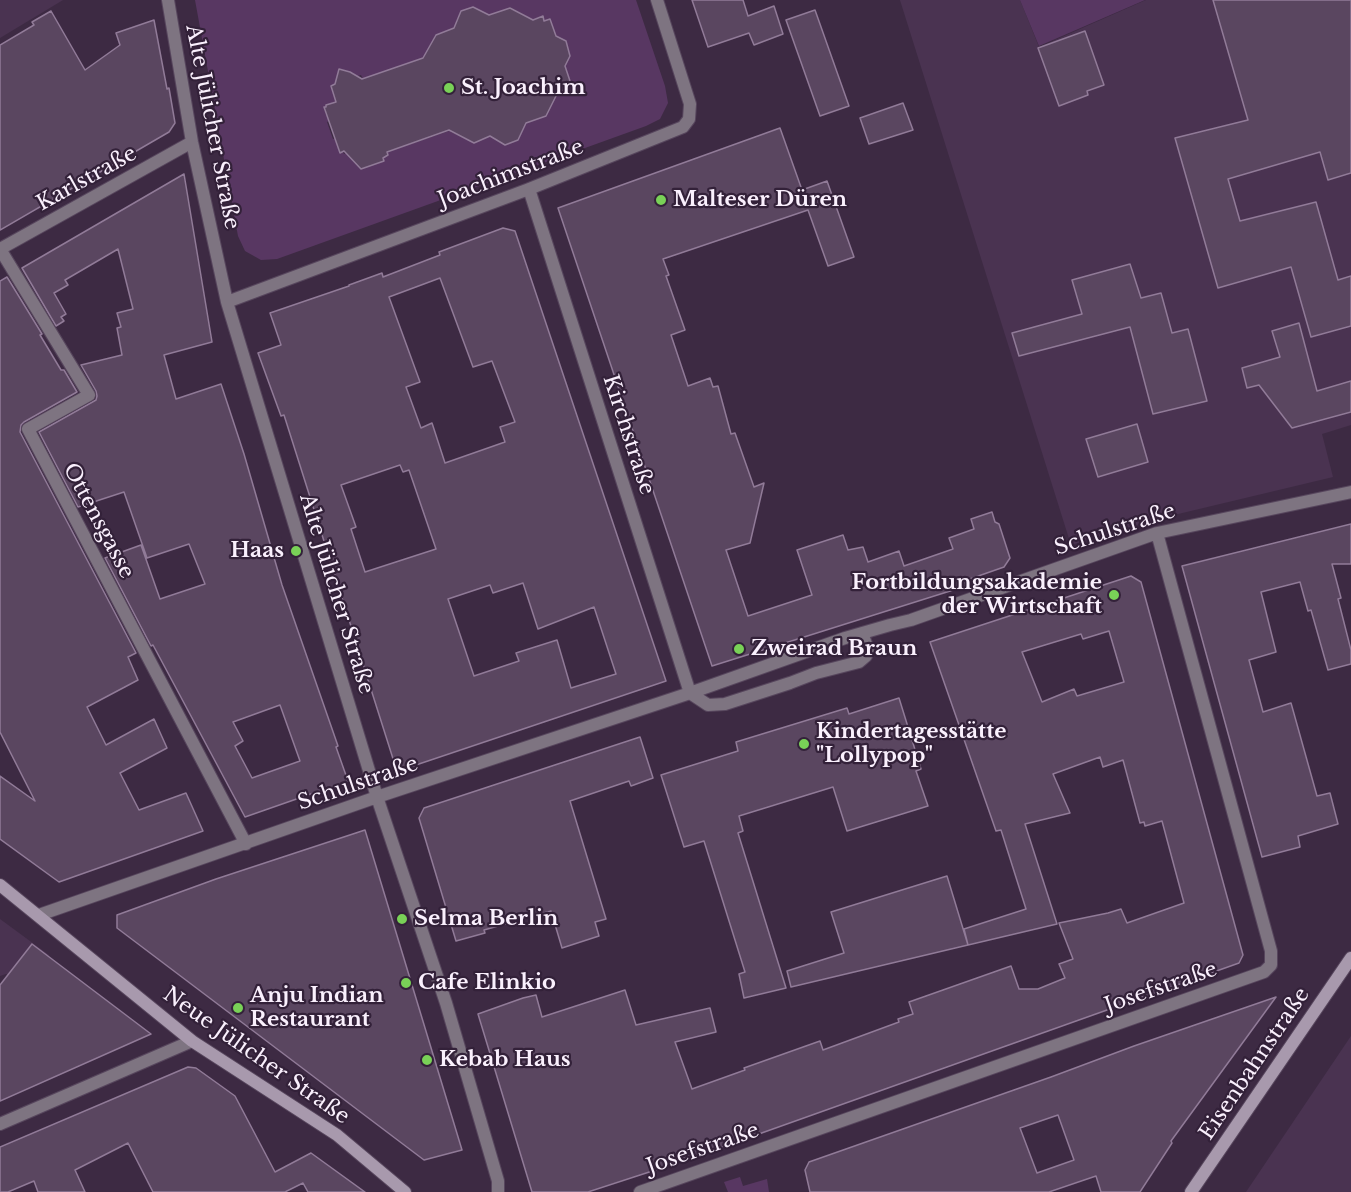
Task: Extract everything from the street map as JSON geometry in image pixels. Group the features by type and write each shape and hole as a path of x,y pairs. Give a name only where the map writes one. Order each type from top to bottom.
{"street":[{"name":"Alte Jülicher Straße","path":"168,0 192,142 227,302 377,797 446,1003 498,1182 498,1192"},
{"name":"Joachimstraße","path":"227,302 529,189 683,127 689,118 690,104 657,0"},
{"name":"Karlstraße","path":"0,249 192,142"},
{"name":"Kirchstraße","path":"529,189 690,693"},
{"name":"Ottensgasse","path":"0,249 89,395 28,429 246,844"},
{"name":"Schulstraße","path":"39,915 845,638 911,620 1157,533 1351,492"},
{"name":"Josefstraße","path":"640,1192 1264,972 1271,965 1268,939 1157,533"},
{"path":"690,693 708,705 725,704 816,673 860,662 866,656 868,649 862,633"},
{"name":"Neue Jülicher Straße","path":"0,885 192,1041 337,1135 405,1192"},
{"name":"Eisenbahnstraße","path":"1191,1192 1351,958"},
{"path":"0,1124 192,1041"}],"shaded area":[{"path":"0,0 63,0 0,38"},
{"path":"195,0 636,0 665,86 668,103 660,119 277,259 261,260 245,251 238,236","holes":["473,7 492,18 506,16 510,7 530,18 530,21 542,16 544,21 550,19 553,35 566,41 570,56 563,70 571,84 566,85 567,89 553,94 556,96 545,117 536,114 524,120 521,126 523,130 518,140 505,145 493,135 489,137 487,133 472,136 470,141 451,132 452,130 387,152 388,155 358,165 352,150 344,154 340,153 337,145 339,144 338,137 333,139 327,122 333,119 326,115 324,108 336,102 331,86 336,84 339,73 346,71 353,73 355,77 361,75 363,79 427,57 425,55 435,36 455,31 453,28 458,26 456,22 461,11"]},
{"path":"900,0 1020,0 1039,47 1146,0 1351,0 1351,425 1322,434 1333,477 1153,520 1071,545"},
{"path":"1020,0 1145,0 1039,46"},
{"path":"0,919 49,955 25,987 6,974 0,976"},
{"path":"1351,1036 1351,1192 1246,1192"},
{"path":"740,1177 743,1186 767,1179 769,1192 728,1192 724,1182"}],"building":[{"path":"692,0 743,0 748,16 774,6 783,34 754,45 749,33 708,47"},
{"path":"1213,0 1351,0 1351,173 1328,180 1320,152 1228,179 1240,221 1316,202 1338,280 1351,276 1351,326 1311,337 1291,267 1218,288 1175,138 1248,120"},
{"name":"St. Joachim","path":"473,7 489,15 510,8 533,20 543,16 544,21 550,19 556,36 566,41 570,56 565,66 571,84 566,85 567,89 558,92 546,116 526,123 518,140 505,145 490,136 474,143 449,130 387,152 388,155 383,158 384,161 361,169 344,151 340,153 324,107 336,102 331,86 335,84 339,69 362,79 423,58 436,35 454,28 461,11"},
{"path":"815,10 849,106 820,116 786,20"},
{"path":"51,11 85,70 120,45 116,33 154,20 175,123 169,132 0,230 0,45 34,25 32,22"},
{"path":"1085,31 1104,85 1087,91 1088,95 1059,106 1038,48"},
{"path":"903,103 913,130 869,144 860,118"},
{"path":"780,128 802,190 827,181 854,257 828,266 808,210 663,259 669,275 666,276 685,330 671,335 688,386 710,378 713,387 718,386 731,434 735,433 754,487 764,483 750,543 726,550 748,616 812,595 797,550 843,535 848,550 863,547 868,562 899,551 904,566 953,549 949,538 974,529 971,519 992,512 995,522 999,524 1010,558 1004,567 964,581 966,586 712,666 558,208"},
{"path":"184,174 212,342 164,355 176,399 221,384 282,585 348,781 245,817 105,558 141,545 160,599 205,584 189,544 147,558 124,492 78,507 39,432 96,400 96,391 81,365 122,355 117,328 121,327 117,313 133,309 118,249 65,280 68,285 54,293 66,314 61,317 64,321 56,326 22,268","holes":["280,705 300,761 252,778 235,746 243,741 233,722"]},
{"path":"503,228 515,231 666,681 404,769 395,765 284,415 281,416 258,353 281,345 270,313 382,273 383,277 440,255 439,252","holes":["440,278 473,367 492,361 515,422 500,427 505,442 445,463 432,423 421,428 406,387 420,382 389,297","400,465 403,472 409,470 436,549 365,572 351,529 356,527 341,485","523,583 538,629 594,607 616,674 571,688 557,640 516,653 519,661 474,676 448,599 490,585 493,593"]},
{"path":"1130,264 1141,298 1161,293 1172,333 1188,329 1207,401 1153,414 1130,327 1019,356 1012,333 1082,314 1072,280"},
{"path":"7,277 61,370 64,370 77,392 24,422 20,432 136,653 128,657 138,680 87,707 106,745 154,719 167,748 120,773 139,810 186,793 203,831 59,882 0,839 0,776 35,801 0,732 0,281"},
{"path":"1299,323 1317,391 1351,381 1351,412 1292,428 1259,385 1247,388 1242,368 1280,357 1272,331"},
{"path":"1137,424 1148,462 1098,477 1086,439"},
{"path":"1351,524 1351,564 1332,564 1351,650 1351,664 1328,670 1311,610 1308,611 1300,582 1261,592 1276,652 1249,660 1263,712 1291,703 1317,796 1330,793 1338,824 1298,836 1300,847 1262,857 1182,566"},
{"path":"1131,576 1141,582 1243,955 1239,963 683,1161 588,1192 532,1192 478,1014 536,995 542,1017 625,990 636,1025 710,1008 716,1032 675,1042 692,1089 820,1041 823,1050 899,1022 898,1019 913,1014 909,1002 1011,966 1019,989 1038,989 1065,978 1059,964 1073,959 1059,923 1121,909 1127,923 1184,903 1162,821 1145,826 1144,822 1140,823 1123,760 1103,767 1100,757 1053,774 1070,813 1025,824 1057,924 968,945 964,929 1026,909 1001,830 996,831 930,642","holes":["1109,631 1124,682 1077,696 1074,689 1042,702 1022,652 1081,634 1083,639"]},
{"path":"899,698 921,769 916,771 928,806 847,831 833,787 739,816 743,831 738,833 786,988 744,998 739,974 745,972 704,841 684,847 661,775 738,751 736,742 847,708 849,714"},
{"path":"640,737 653,778 631,786 629,781 570,801 606,919 595,922 599,936 562,948 551,911 484,930 485,933 456,941 419,818 424,808"},
{"path":"365,830 462,1150 424,1160 117,928 117,915 216,879"},
{"path":"947,876 968,945 791,987 787,971 844,953 831,912"},
{"path":"32,944 151,1034 0,1101 0,985"},
{"path":"1276,997 1171,1141 1172,1143 1140,1192 1101,1192 1096,1176 1049,1192 810,1192 805,1170 809,1162","holes":["1058,1115 1074,1160 1037,1173 1020,1128"]},
{"path":"188,1067 196,1068 235,1096 275,1172 311,1153 365,1192 308,1192 303,1183 285,1192 153,1192 128,1143 75,1170 85,1192 38,1192 34,1181 8,1192 0,1192 0,1147"}],"place":[{"name":"St. Joachim","path":"449,88"},
{"name":"Malteser Düren","path":"661,200"},
{"name":"Haas","path":"296,551"},
{"name":"Fortbildungsakademie der Wirtschaft","path":"1114,595"},
{"name":"Zweirad Braun","path":"739,649"},
{"name":"Kindertagesstätte \"Lollypop\"","path":"804,744"},
{"name":"Selma Berlin","path":"402,919"},
{"name":"Cafe Elinkio","path":"406,983"},
{"name":"Anju Indian Restaurant","path":"238,1008"},
{"name":"Kebab Haus","path":"427,1060"}]}
